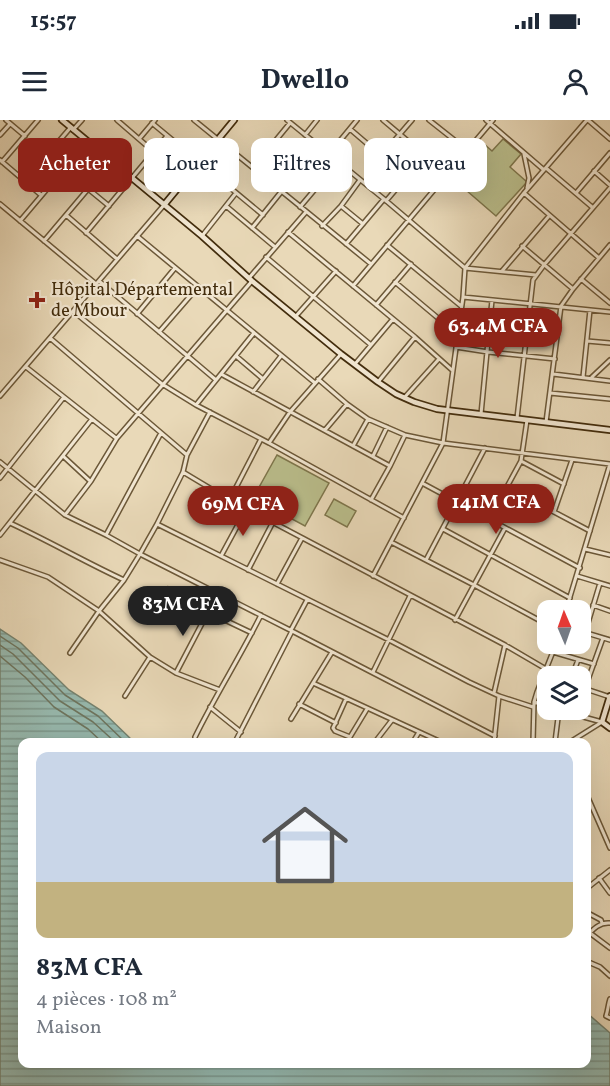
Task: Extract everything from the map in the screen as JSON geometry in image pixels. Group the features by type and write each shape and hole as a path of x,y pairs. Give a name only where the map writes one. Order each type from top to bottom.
{"main road":[{"path":"62,120 84,138"},
{"path":"219,138 234,120"},
{"path":"132,178 341,354 404,398 437,410 610,430"},
{"path":"164,205 175,192"},
{"path":"610,696 602,722 610,728"}],"street":[{"path":"6,120 25,136"},
{"path":"18,175 1,161 38,120"},
{"path":"63,138 82,120"},
{"path":"117,120 144,143"},
{"path":"194,120 217,138"},
{"path":"305,135 317,120"},
{"path":"342,138 357,120"},
{"path":"383,120 405,138"},
{"path":"397,138 412,120"},
{"path":"429,120 452,138"},
{"path":"373,576 443,443 465,268 525,192 587,120 610,139"},
{"path":"277,138 289,121 309,138"},
{"path":"477,138 490,121 523,152 592,207"},
{"path":"139,139 153,122 169,138"},
{"path":"0,135 10,124"},
{"path":"350,129 364,141"},
{"path":"523,152 529,178 525,192"},
{"path":"576,193 610,153"},
{"path":"239,156 251,166"},
{"path":"132,178 144,164"},
{"path":"517,419 532,286 536,275 610,186 594,171"},
{"path":"352,173 465,268 536,275"},
{"path":"322,226 341,206 360,180"},
{"path":"38,192 41,195"},
{"path":"20,220 44,192"},
{"path":"44,241 85,192"},
{"path":"92,192 109,206"},
{"path":"86,233 120,192"},
{"path":"252,228 282,192 370,264"},
{"path":"300,207 313,192"},
{"path":"346,244 392,192"},
{"path":"353,286 432,192"},
{"path":"525,192 549,216 599,258"},
{"path":"202,236 236,193 263,215"},
{"path":"0,204 216,380"},
{"path":"0,395 164,205"},
{"path":"226,206 275,247"},
{"path":"341,206 363,224"},
{"path":"65,515 91,481 117,438 188,356 266,257 306,212"},
{"path":"66,215 118,259"},
{"path":"502,271 549,216"},
{"path":"288,232 452,370"},
{"path":"137,236 315,383"},
{"path":"387,244 461,306"},
{"path":"546,422 561,306 610,245"},
{"path":"522,246 573,289"},
{"path":"266,257 371,345"},
{"path":"376,305 411,264"},
{"path":"137,314 175,268"},
{"path":"296,316 336,271"},
{"path":"581,279 610,302 601,311"},
{"path":"395,282 457,334"},
{"path":"159,332 198,287"},
{"path":"463,297 610,312"},
{"path":"481,416 492,300"},
{"path":"583,377 590,310"},
{"path":"73,311 162,384 196,405 404,518"},
{"path":"355,364 393,319"},
{"path":"196,405 254,333"},
{"path":"378,382 415,337"},
{"path":"50,338 188,455"},
{"path":"587,341 610,343"},
{"path":"456,347 555,359"},
{"path":"269,443 290,412 341,354"},
{"path":"236,356 263,379"},
{"path":"253,392 281,356"},
{"path":"404,398 439,359"},
{"path":"591,378 610,360"},
{"path":"26,367 117,438"},
{"path":"221,374 390,466"},
{"path":"553,374 610,381"},
{"path":"318,380 347,405 368,419 405,435 443,443 610,464 570,598 443,529"},
{"path":"550,393 610,399"},
{"path":"0,478 64,397"},
{"path":"325,430 347,405"},
{"path":"69,653 124,580 140,554 183,472 188,455 210,412"},
{"path":"0,535 92,419"},
{"path":"353,446 368,419"},
{"path":"490,519 521,460 526,420"},
{"path":"373,456 387,427"},
{"path":"106,535 161,433"},
{"path":"371,500 405,435"},
{"path":"230,499 261,439"},
{"path":"426,560 485,448"},
{"path":"63,456 91,481"},
{"path":"521,460 564,484"},
{"path":"554,512 572,460"},
{"path":"0,462 65,515 495,736 499,696"},
{"path":"183,472 541,666"},
{"path":"422,483 580,568"},
{"path":"507,487 590,531"},
{"path":"603,487 610,489"},
{"path":"221,556 247,508"},
{"path":"248,570 273,522"},
{"path":"10,523 124,580"},
{"path":"157,524 469,682 499,696 537,704"},
{"path":"455,620 505,528"},
{"path":"277,584 302,538"},
{"path":"391,542 537,619"},
{"path":"585,549 610,555"},
{"path":"0,561 48,577 99,611 150,657 176,673 220,690"},
{"path":"577,576 610,586"},
{"path":"591,610 600,583"},
{"path":"168,590 252,633"},
{"path":"373,673 410,596"},
{"path":"237,738 308,600"},
{"path":"593,605 610,610"},
{"path":"176,673 208,612"},
{"path":"195,737 261,615"},
{"path":"591,634 610,640"},
{"path":"591,671 603,638"},
{"path":"494,693 505,645"},
{"path":"291,719 332,652"},
{"path":"560,654 594,664"},
{"path":"125,696 150,657"},
{"path":"576,666 578,660"},
{"path":"313,683 432,738"},
{"path":"591,690 610,696"},
{"path":"534,738 534,704 537,695"},
{"path":"346,699 333,730 350,737 368,709"},
{"path":"299,704 336,723"},
{"path":"210,707 241,732"},
{"path":"591,719 602,722"},
{"path":"378,738 392,720"},
{"path":"556,738 558,720"},
{"path":"580,738 602,722"},
{"path":"415,738 419,732"},
{"path":"591,804 610,848"},
{"path":"591,885 610,870"},
{"path":"599,878 610,893"},
{"path":"591,915 602,923"},
{"path":"593,929 602,923 610,923"},
{"path":"591,936 610,948"},
{"path":"591,963 600,967 610,976"},
{"path":"610,999 606,1016 610,1018"}],"green space":[{"path":"503,139 521,154 510,167 527,182 496,216 468,192 487,192 487,147 492,151"},
{"path":"277,455 329,483 305,526 253,498"},
{"path":"334,499 356,511 347,527 325,515"}],"water":[{"path":"0,629 21,643 69,690 102,711 130,738 18,738 18,1068 591,1068 591,1016 610,1033 610,1086 0,1086"}],"place":[{"name":"Hôpital Départemental de Mbour","path":"37,300"}]}
